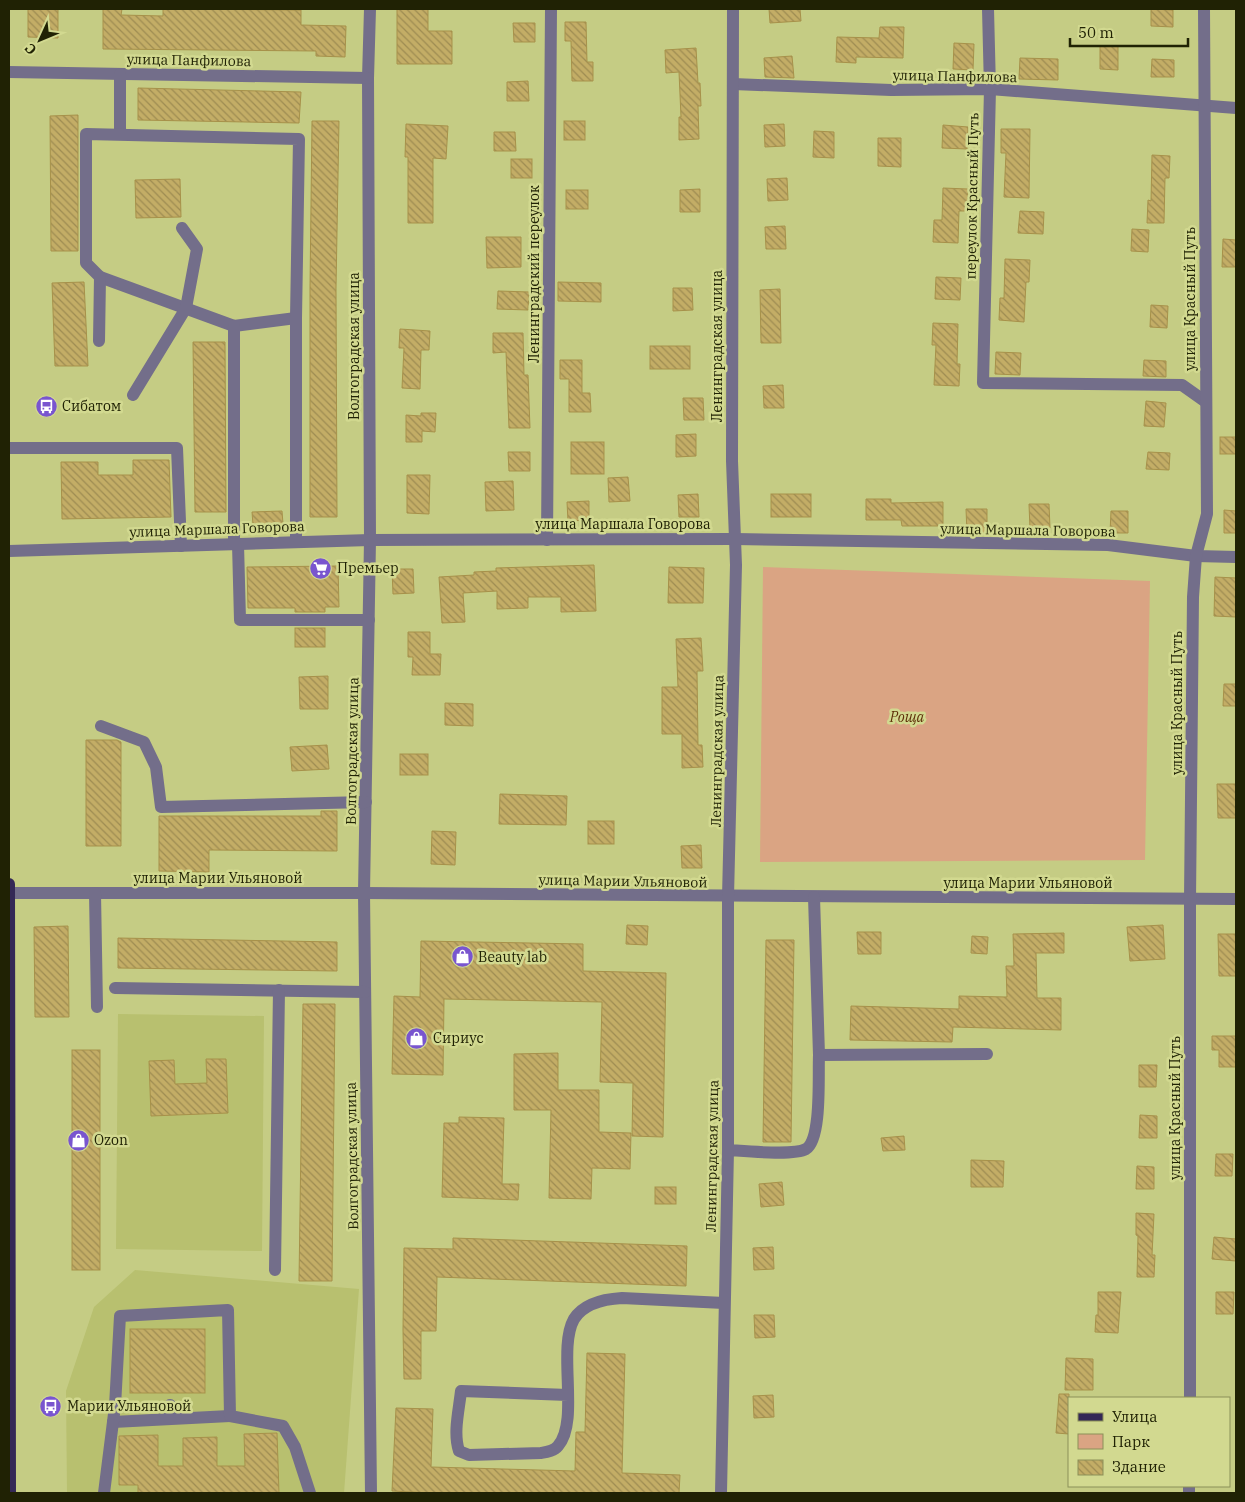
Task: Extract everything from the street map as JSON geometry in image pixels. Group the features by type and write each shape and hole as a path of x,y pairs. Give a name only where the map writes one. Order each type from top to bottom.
{"main road":[{"path":"9,884 10,1493"}],"street":[{"name":"Волгоградская улица","path":"370,9 368,78 370,540 364,893 371,1493"},
{"name":"Ленинградский переулок","path":"547,540 551,9"},
{"name":"Ленинградская улица","path":"721,1493 728,1150 728,897 735,539 732,461 733,9"},
{"name":"переулок Красный Путь","path":"988,9 990,89 983,383 1182,385 1206,402"},
{"name":"улица Красный Путь","path":"1190,1397 1190,899 1193,597 1196,556 1207,514 1204,9"},
{"name":"улица Панфилова","path":"9,72 368,78"},
{"path":"120,74 120,134"},
{"name":"улица Панфилова","path":"733,84 891,90 990,89 1236,108"},
{"path":"296,318 234,326 100,277 86,263 86,134 299,139 296,318 296,541"},
{"path":"133,395 186,308 196,249 182,228"},
{"path":"99,342 100,277"},
{"path":"234,326 236,544 240,620 369,620"},
{"path":"9,448 176,448 181,546"},
{"name":"улица Маршала Говорова","path":"9,551 296,541 735,539 1108,545 1196,556 1236,557"},
{"path":"101,726 144,742 156,768 161,807 366,802"},
{"name":"улица Марии Ульяновой","path":"9,893 364,893 1236,900"},
{"path":"95,893 97,1007"},
{"path":"728,1150 777,1152 804,1150 814,1138 817,1120 819,1056 814,897"},
{"path":"115,988 365,992"},
{"path":"275,1270 279,990"},
{"path":"819,1056 987,1054"},
{"path":"568,1395 461,1391 457,1429 459,1451 470,1454 541,1453 551,1451 558,1446 566,1428 568,1395 567,1372 570,1328 575,1317 591,1304 607,1299 622,1298 724,1303"},
{"path":"104,1493 113,1422 120,1316 228,1310 230,1416"},
{"path":"169,1419 170,1405"},
{"path":"113,1422 230,1416 283,1426 295,1447 310,1493"}],"shaded area":[{"path":"118,1014 264,1016 262,1251 116,1249"},
{"path":"135,1270 359,1289 344,1493 67,1493 66,1391 94,1307"}],"green space":[{"name":"Роща","path":"763,567 1150,581 1145,860 760,862"}],"building":[{"path":"28,9 58,9 58,38 28,37"},
{"path":"103,9 122,9 121,15 163,16 163,9 301,10 301,25 346,26 345,57 316,56 316,51 103,49"},
{"path":"397,9 428,9 428,31 452,31 452,64 397,64"},
{"path":"769,9 800,9 801,21 770,23"},
{"path":"1151,9 1173,10 1173,27 1151,26"},
{"path":"565,22 586,22 587,62 593,62 593,81 572,81 571,41 565,41"},
{"path":"513,23 535,23 535,42 514,42"},
{"path":"880,27 904,27 903,58 856,57 856,63 836,62 837,37 879,38"},
{"path":"954,43 974,44 973,70 953,69"},
{"path":"1100,46 1118,46 1118,70 1100,69"},
{"path":"696,48 701,106 698,106 699,139 679,140 679,117 681,117 679,72 666,73 665,50"},
{"path":"792,56 794,78 765,77 764,58"},
{"path":"1020,58 1058,59 1058,80 1019,79"},
{"path":"1152,59 1174,60 1174,77 1151,77"},
{"path":"528,81 529,101 507,101 507,82"},
{"path":"138,88 301,92 299,123 138,120"},
{"path":"78,115 78,251 51,251 50,116"},
{"path":"312,121 339,121 336,288 337,517 310,517"},
{"path":"564,121 585,121 585,140 564,140"},
{"path":"406,124 448,126 446,159 433,158 433,223 408,223 408,157 405,157"},
{"path":"784,124 785,146 765,147 764,125"},
{"path":"943,125 968,127 967,149 942,148"},
{"path":"1001,129 1030,129 1029,198 1004,197 1006,153 1001,153"},
{"path":"814,131 834,132 834,158 813,157"},
{"path":"494,132 515,132 516,151 494,151"},
{"path":"878,138 901,138 901,167 878,166"},
{"path":"1152,155 1170,156 1169,178 1165,178 1164,223 1147,223 1148,200 1151,201"},
{"path":"511,159 532,159 532,178 511,178"},
{"path":"787,178 788,200 768,201 767,179"},
{"path":"180,179 181,217 136,218 135,180"},
{"path":"943,188 968,189 967,211 959,211 958,243 933,242 934,220 942,220"},
{"path":"700,189 700,212 680,212 680,190"},
{"path":"566,190 588,190 588,209 566,209"},
{"path":"1020,211 1044,212 1043,234 1018,233"},
{"path":"785,226 786,249 766,249 765,227"},
{"path":"1132,229 1149,230 1148,252 1131,251"},
{"path":"486,237 521,237 521,267 487,268"},
{"path":"1223,239 1236,240 1236,267 1222,267"},
{"path":"1005,259 1030,260 1029,282 1026,282 1024,322 999,320 1000,298 1004,298"},
{"path":"936,277 961,278 960,300 935,299"},
{"path":"84,282 88,366 55,366 52,283"},
{"path":"558,282 601,283 601,302 558,301"},
{"path":"673,288 692,288 693,310 673,311"},
{"path":"780,289 781,343 761,343 760,290"},
{"path":"498,291 529,292 528,310 497,309"},
{"path":"1151,305 1168,306 1167,328 1150,327"},
{"path":"933,323 958,324 957,364 960,364 959,386 934,385 936,345 932,345"},
{"path":"400,329 430,331 429,350 421,350 420,389 402,388 404,348 399,348"},
{"path":"493,333 523,333 524,375 528,375 530,428 509,428 506,352 493,353"},
{"path":"193,342 225,342 226,512 195,512"},
{"path":"650,346 690,346 690,369 650,369"},
{"path":"996,352 1021,353 1020,375 995,374"},
{"path":"560,360 582,360 582,393 590,393 591,412 569,412 569,379 560,379"},
{"path":"1144,360 1166,361 1166,377 1143,376"},
{"path":"783,385 784,408 764,408 763,386"},
{"path":"683,398 703,398 704,420 684,420"},
{"path":"1146,401 1166,403 1164,427 1144,426"},
{"path":"421,413 436,413 435,432 422,431 422,442 406,442 406,415 421,416"},
{"path":"696,434 696,456 676,457 676,435"},
{"path":"1220,437 1236,437 1236,454 1220,454"},
{"path":"571,442 604,442 604,474 571,474"},
{"path":"508,452 530,452 530,471 509,471"},
{"path":"1148,452 1170,453 1169,470 1146,469"},
{"path":"133,460 169,460 171,517 62,519 61,462 98,462 98,475 133,475"},
{"path":"407,475 430,475 429,514 407,513"},
{"path":"628,477 630,501 609,502 608,478"},
{"path":"513,481 514,510 486,511 485,482"},
{"path":"698,494 699,517 679,517 678,495"},
{"path":"771,494 811,494 811,517 771,517"},
{"path":"866,499 891,499 891,503 943,502 943,526 902,526 901,520 866,520"},
{"path":"589,501 589,520 568,521 567,502"},
{"path":"1029,504 1049,504 1050,528 1030,529"},
{"path":"966,509 987,509 987,533 967,533"},
{"path":"1224,510 1236,511 1236,533 1224,533"},
{"path":"282,511 283,524 253,525 252,512"},
{"path":"1111,511 1128,511 1128,533 1110,533"},
{"path":"594,565 596,611 561,612 561,597 528,597 528,608 497,609 497,591 463,593 465,622 442,623 439,577 474,575 474,572 496,571 496,568"},
{"path":"338,566 339,607 325,607 325,612 295,612 295,608 248,608 247,567"},
{"path":"669,567 704,568 703,603 668,603"},
{"path":"392,569 413,569 414,593 393,594"},
{"path":"1215,577 1236,578 1236,617 1214,616"},
{"path":"295,628 325,628 325,647 295,647"},
{"path":"408,632 430,632 430,654 441,654 440,675 412,675 413,657 408,657"},
{"path":"701,638 703,671 697,671 698,745 702,745 703,767 682,768 682,734 662,734 662,687 678,687 676,639"},
{"path":"328,676 328,709 300,709 299,677"},
{"path":"1224,684 1236,684 1236,706 1223,706"},
{"path":"445,703 473,704 473,726 445,725"},
{"path":"86,740 117,740 121,742 121,846 86,846"},
{"path":"327,745 329,769 292,771 290,747"},
{"path":"400,754 428,754 428,775 400,775"},
{"path":"1217,784 1236,784 1236,818 1218,818"},
{"path":"500,794 567,796 566,825 499,824"},
{"path":"321,811 337,811 337,851 209,850 209,872 159,871 159,816 321,816"},
{"path":"588,821 614,821 614,844 588,844"},
{"path":"432,831 456,832 455,865 431,864"},
{"path":"701,845 702,868 682,868 681,846"},
{"path":"627,925 648,926 647,945 626,944"},
{"path":"1163,925 1165,959 1130,961 1127,927"},
{"path":"68,926 69,1017 35,1017 34,927"},
{"path":"857,932 881,932 881,954 858,954"},
{"path":"1064,933 1064,953 1036,953 1037,998 1061,998 1061,1030 953,1027 952,1042 850,1040 851,1006 959,1009 959,996 1007,997 1006,966 1014,966 1013,934"},
{"path":"1218,934 1236,934 1236,976 1219,976"},
{"path":"972,936 988,937 987,954 971,953"},
{"path":"118,938 337,942 337,971 118,968"},
{"path":"766,940 794,940 791,1142 763,1142"},
{"path":"421,941 583,944 583,971 666,973 663,1137 632,1136 633,1083 600,1082 602,1002 444,999 443,1075 392,1074 394,996 420,997"},
{"path":"303,1004 335,1004 332,1281 299,1281"},
{"path":"1212,1036 1236,1036 1236,1067 1219,1067 1219,1050 1212,1050"},
{"path":"72,1050 100,1050 100,1270 72,1270"},
{"path":"558,1053 558,1090 599,1090 599,1132 631,1133 630,1169 592,1168 591,1199 549,1198 551,1110 514,1110 514,1054"},
{"path":"206,1059 226,1059 228,1113 151,1116 149,1061 174,1060 175,1084 207,1083"},
{"path":"1139,1065 1157,1065 1156,1087 1139,1087"},
{"path":"1140,1115 1157,1116 1157,1138 1139,1138"},
{"path":"459,1117 504,1118 502,1184 519,1184 518,1200 442,1197 444,1123 459,1123"},
{"path":"904,1136 905,1150 883,1151 881,1138"},
{"path":"1216,1154 1233,1154 1232,1176 1215,1176"},
{"path":"971,1160 1004,1161 1003,1187 971,1187"},
{"path":"1137,1166 1154,1167 1154,1189 1136,1189"},
{"path":"782,1182 784,1205 761,1207 759,1184"},
{"path":"655,1187 676,1187 676,1204 655,1204"},
{"path":"1136,1213 1154,1214 1152,1255 1155,1255 1154,1277 1137,1277 1138,1236 1136,1235"},
{"path":"1214,1237 1236,1239 1236,1261 1212,1259"},
{"path":"453,1238 687,1246 686,1286 437,1277 436,1331 421,1331 421,1379 404,1379 404,1248 453,1249"},
{"path":"773,1247 774,1269 754,1270 753,1248"},
{"path":"1098,1292 1121,1292 1118,1333 1095,1332 1096,1315 1098,1315"},
{"path":"1216,1292 1234,1292 1233,1314 1216,1314"},
{"path":"754,1315 774,1315 775,1337 755,1338"},
{"path":"130,1329 205,1329 205,1393 130,1393"},
{"path":"587,1353 625,1354 622,1473 680,1475 679,1493 430,1493 392,1491 396,1408 433,1409 431,1467 575,1471 576,1432 585,1432"},
{"path":"1066,1358 1093,1359 1093,1390 1065,1390"},
{"path":"1059,1394 1069,1394 1068,1434 1056,1433"},
{"path":"773,1395 774,1417 754,1418 753,1396"},
{"path":"277,1433 279,1493 138,1493 138,1485 119,1485 119,1436 158,1435 158,1466 183,1466 183,1438 217,1437 217,1466 245,1466 244,1434"}],"place":[{"name":"Сибатом","path":"46,406"},
{"name":"Премьер","path":"321,568"},
{"name":"Beauty lab","path":"462,957"},
{"name":"Сириус","path":"417,1038"},
{"name":"Ozon","path":"78,1140"},
{"name":"Марии Ульяновой","path":"51,1406"}]}
